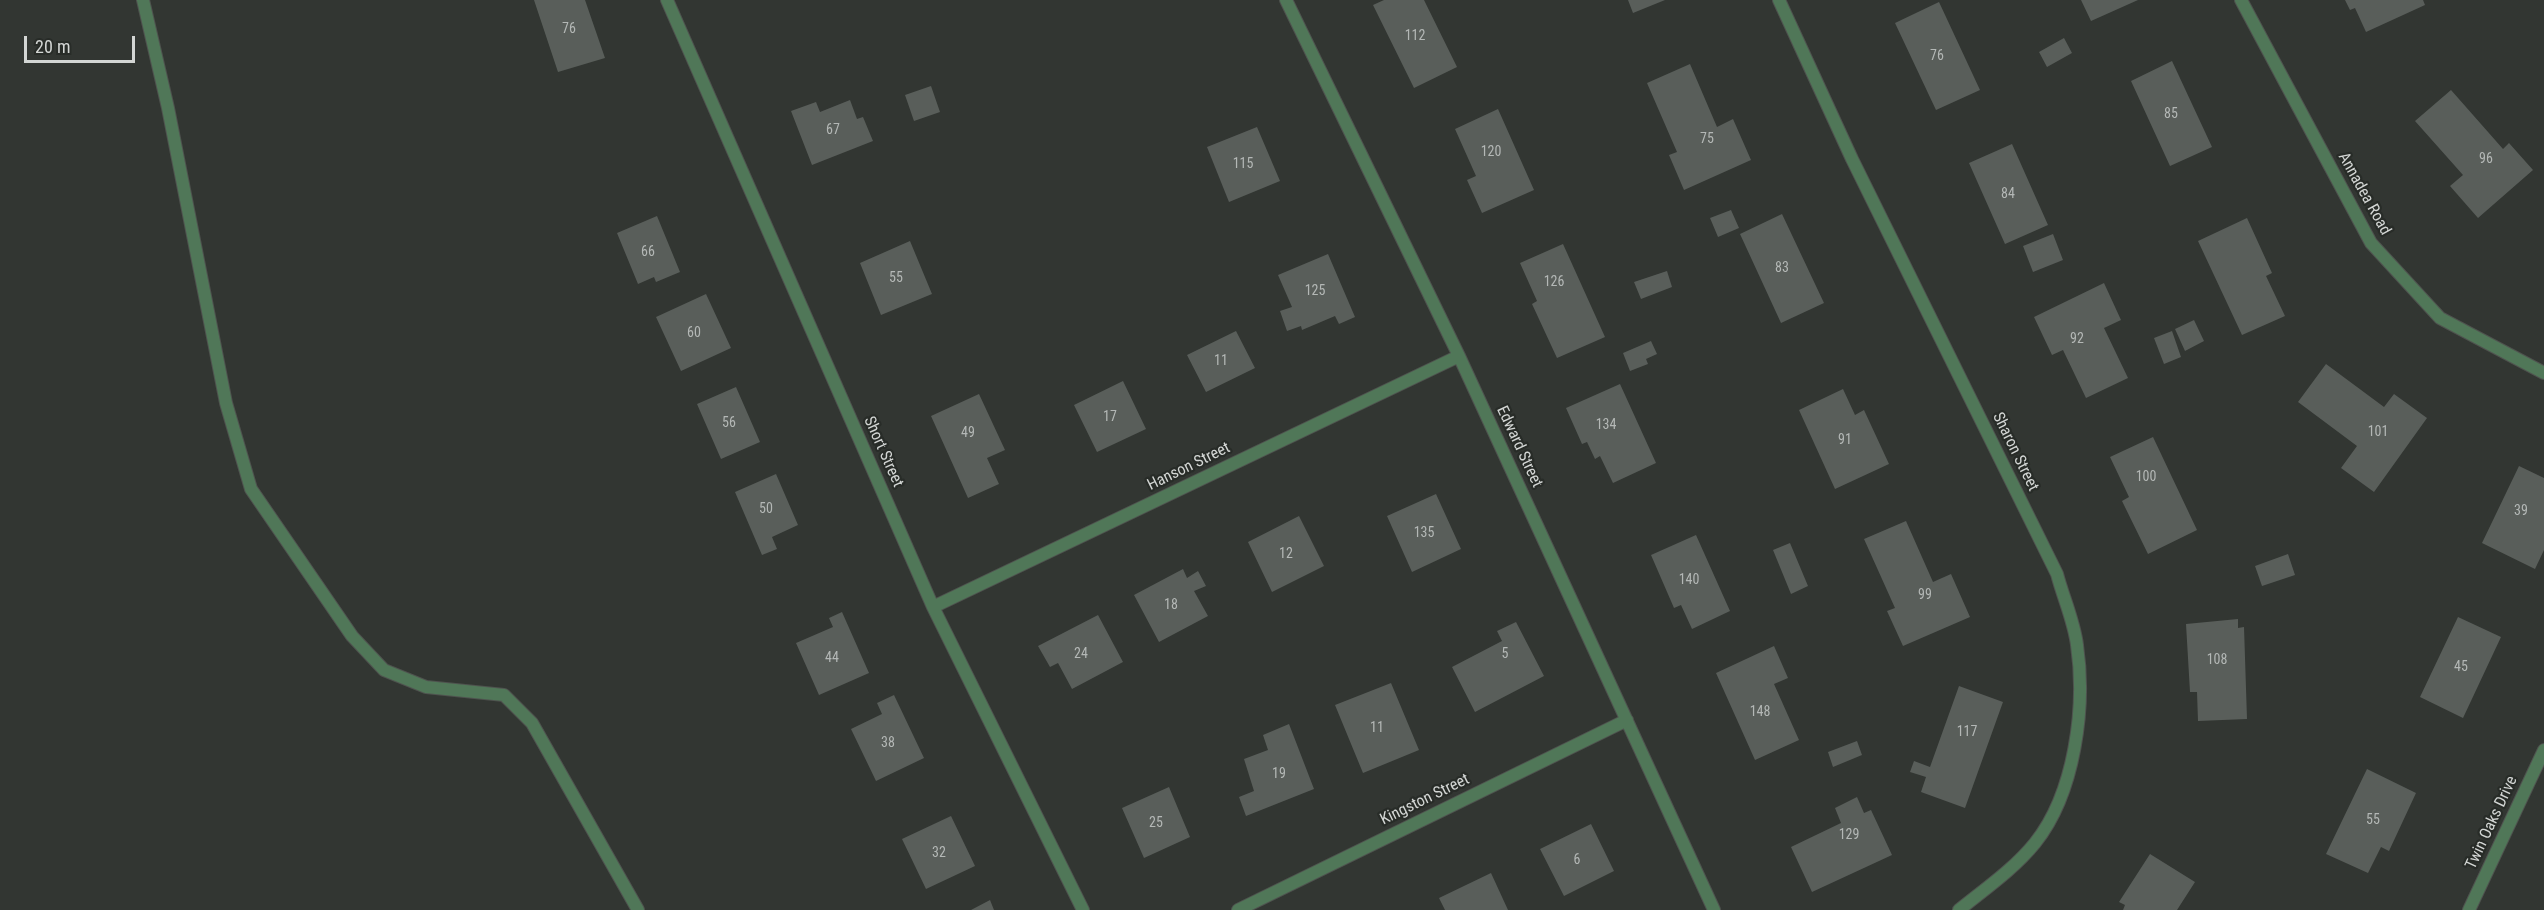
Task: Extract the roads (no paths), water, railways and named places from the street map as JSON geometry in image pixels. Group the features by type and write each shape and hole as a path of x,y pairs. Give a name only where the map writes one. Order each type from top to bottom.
{"street":[{"path":"143,0 168,108 226,403 251,489 352,636 384,670 426,687 504,695 532,723 638,910"},
{"name":"Short Street","path":"667,0 933,607 1083,910"},
{"name":"Edward Street","path":"1286,0 1459,356 1714,910"},
{"name":"Sharon Street","path":"1779,0 1852,159 2056,574 2077,644 2079,688 2076,741 2061,799 2035,842 2004,873 1959,910"},
{"name":"Annadea Road","path":"2241,0 2371,243 2440,318 2544,373"},
{"name":"Hanson Street","path":"933,607 1459,356"},
{"name":"Kingston Street","path":"1238,910 1627,720"},
{"name":"Twin Oaks Drive","path":"2469,910 2544,750"}]}
